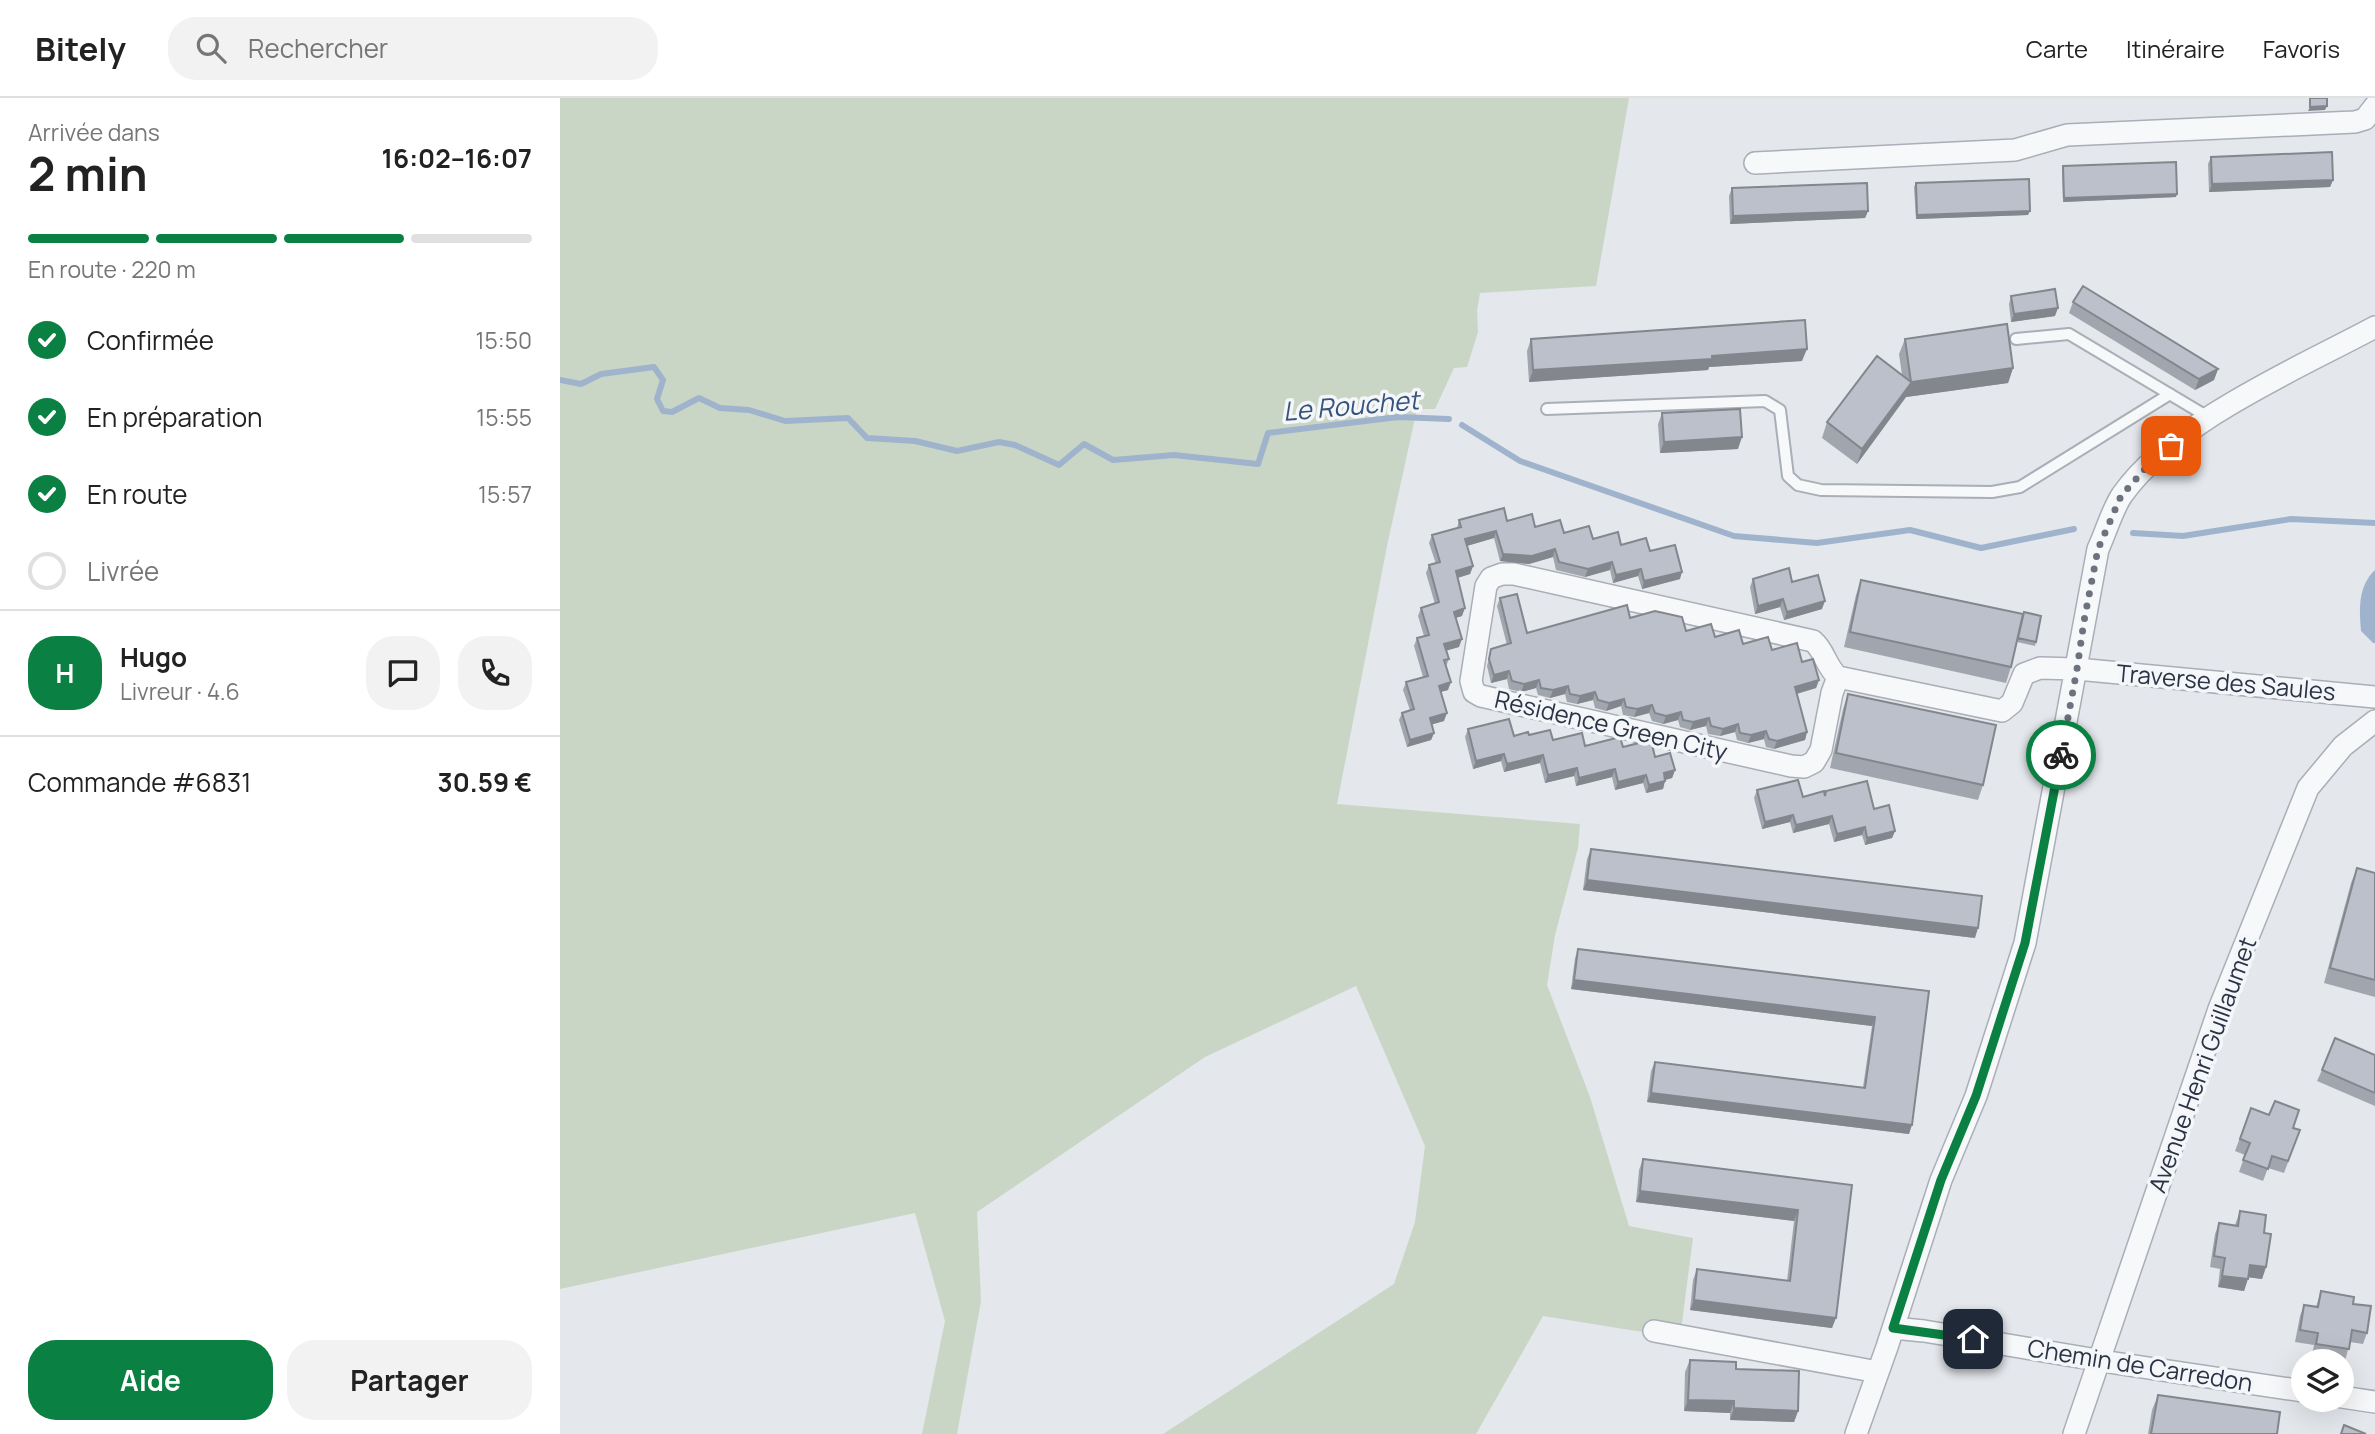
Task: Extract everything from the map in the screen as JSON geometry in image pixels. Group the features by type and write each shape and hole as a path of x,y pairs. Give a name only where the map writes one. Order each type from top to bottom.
{"street":[{"path":"1755,163 2015,150 2067,135 2355,122 2365,118 2375,106"},
{"path":"1856,1434 1941,1180 1976,1096 2025,943 2098,549 2121,496 2153,460 2208,417 2375,327"},
{"name":"Résidence Green City","path":"1502,574 1514,574 1813,641 1822,648 1830,670 1838,677 1832,693 1821,750 1814,762 1804,766 1791,766 1481,696 1474,692 1471,681 1486,586 1491,578 1502,574"},
{"path":"1838,677 2002,711 2012,703 2024,674 2040,668 2077,669"},
{"name":"Traverse des Saules","path":"2077,669 2375,697"},
{"name":"Avenue Henri Guillaumet","path":"2074,1434 2219,1009 2308,788 2343,746 2375,721"},
{"name":"Chemin de Carredon","path":"1893,1328 2291,1389"},
{"path":"1654,1331 1878,1372"},
{"path":"2354,1399 2375,1402"}],"lane":[{"path":"2015,339 2068,334 2208,417"},
{"path":"1547,409 1765,401 1780,410 1788,476 1798,485 1821,490 1992,492 2020,486 2170,394"}],"green space":[{"path":"560,98 1629,98 1596,286 1480,293 1478,332 1467,367 1454,368 1435,409 1417,409 1387,546 1337,804 1580,824 1578,848 1555,935 1547,985 1590,1097 1629,1226 1693,1238 1680,1338 1543,1316 1476,1434 1163,1434 1394,1284 1415,1222 1425,1146 1356,986 1205,1057 977,1212 981,1301 957,1434 922,1434 945,1321 915,1213 560,1289"}],"water":[{"path":"2375,570 2373,643 2361,631 2360,606 2365,583"}],"building":[{"path":"2310,98 2327,98 2327,106 2310,107"},
{"path":"2332,152 2333,180 2212,184 2211,157"},
{"path":"2176,162 2177,194 2064,198 2063,166"},
{"path":"2029,179 2030,211 1917,215 1916,183"},
{"path":"1867,183 1868,211 1733,216 1732,188"},
{"path":"2083,286 2218,369 2199,379 2073,302"},
{"path":"2055,289 2058,308 2014,314 2011,296"},
{"path":"1805,320 1807,349 1712,356 1712,359 1533,370 1531,339"},
{"path":"2007,324 2013,368 1912,382 1862,449 1827,422 1877,356 1911,382 1905,339"},
{"path":"1740,409 1742,437 1664,442 1662,413"},
{"path":"1504,508 1507,521 1532,514 1535,527 1560,520 1564,533 1589,526 1593,539 1618,532 1621,545 1646,538 1650,551 1675,545 1682,572 1644,581 1641,569 1616,575 1612,562 1588,569 1559,562 1555,549 1532,556 1503,554 1496,531 1465,539 1473,566 1456,571 1465,608 1454,612 1462,639 1444,644 1449,659 1444,660 1451,682 1439,686 1447,713 1430,718 1434,733 1410,740 1402,713 1414,709 1406,682 1428,676 1417,638 1429,635 1421,608 1439,602 1429,565 1440,562 1432,535 1461,527 1459,520"},
{"path":"1789,568 1792,582 1818,575 1825,601 1787,612 1783,599 1758,606 1753,579"},
{"path":"1861,580 2023,614 2011,667 1850,632"},
{"path":"1517,594 1527,633 1627,605 1630,618 1655,611 1682,617 1686,631 1711,624 1715,637 1739,630 1743,644 1768,637 1772,650 1797,643 1802,662 1813,659 1819,680 1795,687 1807,732 1777,741 1769,739 1766,731 1751,735 1740,733 1738,724 1723,729 1711,726 1709,718 1693,722 1683,720 1681,712 1666,716 1655,713 1652,705 1637,709 1626,707 1624,699 1609,703 1598,700 1595,692 1580,696 1570,694 1568,686 1553,690 1541,688 1539,680 1524,684 1512,681 1509,671 1494,675 1489,659 1491,649 1511,643 1500,598"},
{"path":"2024,612 2041,616 2036,642 2018,638"},
{"path":"1848,694 1996,725 1983,785 1836,753"},
{"path":"1509,719 1514,736 1550,730 1553,740 1582,733 1585,746 1620,737 1623,747 1651,740 1655,757 1670,753 1675,770 1664,773 1665,781 1649,785 1646,775 1618,782 1615,769 1579,778 1577,768 1548,775 1543,755 1507,764 1504,754 1476,761 1468,729"},
{"path":"1798,780 1803,797 1824,791 1825,796 1826,791 1867,781 1874,809 1889,805 1895,831 1867,838 1865,827 1837,834 1832,816 1796,825 1793,815 1765,822 1757,790"},
{"path":"1591,849 1982,896 1978,928 1587,880"},
{"path":"2357,868 2375,873 2375,980 2330,968"},
{"path":"1578,949 1929,991 1912,1125 1651,1093 1655,1062 1865,1088 1875,1017 1574,980"},
{"path":"2335,1038 2375,1055 2375,1093 2322,1070"},
{"path":"2275,1101 2299,1110 2293,1128 2300,1130 2288,1161 2272,1156 2268,1169 2243,1160 2250,1143 2240,1139 2251,1108 2269,1115"},
{"path":"1643,1159 1852,1185 1836,1318 1694,1300 1697,1269 1790,1281 1798,1210 1640,1191"},
{"path":"2240,1211 2266,1215 2264,1233 2271,1234 2266,1267 2250,1265 2248,1279 2222,1276 2225,1258 2214,1256 2219,1223 2238,1226"},
{"path":"2321,1291 2354,1297 2353,1304 2371,1306 2367,1333 2352,1330 2349,1349 2316,1344 2318,1333 2300,1330 2304,1305 2318,1307"},
{"path":"1690,1360 1736,1362 1736,1369 1799,1371 1798,1411 1734,1408 1734,1401 1688,1400"},
{"path":"2158,1395 2280,1412 2277,1434 2151,1434"},
{"path":"2344,1425 2366,1434 2341,1434"}],"waterway":[{"name":"Le Rouchet","path":"560,380 581,384 601,374 654,367 663,380 657,399 663,411 672,412 699,398 720,408 749,410 785,421 848,418 867,438 915,441 957,451 999,442 1015,445 1059,465 1084,444 1113,460 1174,455 1258,464 1268,433 1398,417 1449,419"},
{"path":"1462,425 1520,461 1734,536 1817,543 1910,530 1981,548 2074,529"},
{"path":"2133,533 2183,536 2291,519 2375,523"}],"way so far":[{"path":"2061,755 2098,549 2121,496 2153,460 2171,446"}],"route":[{"path":"1973,1339 1893,1328 1941,1180 1976,1096 2025,943 2061,755"}]}
